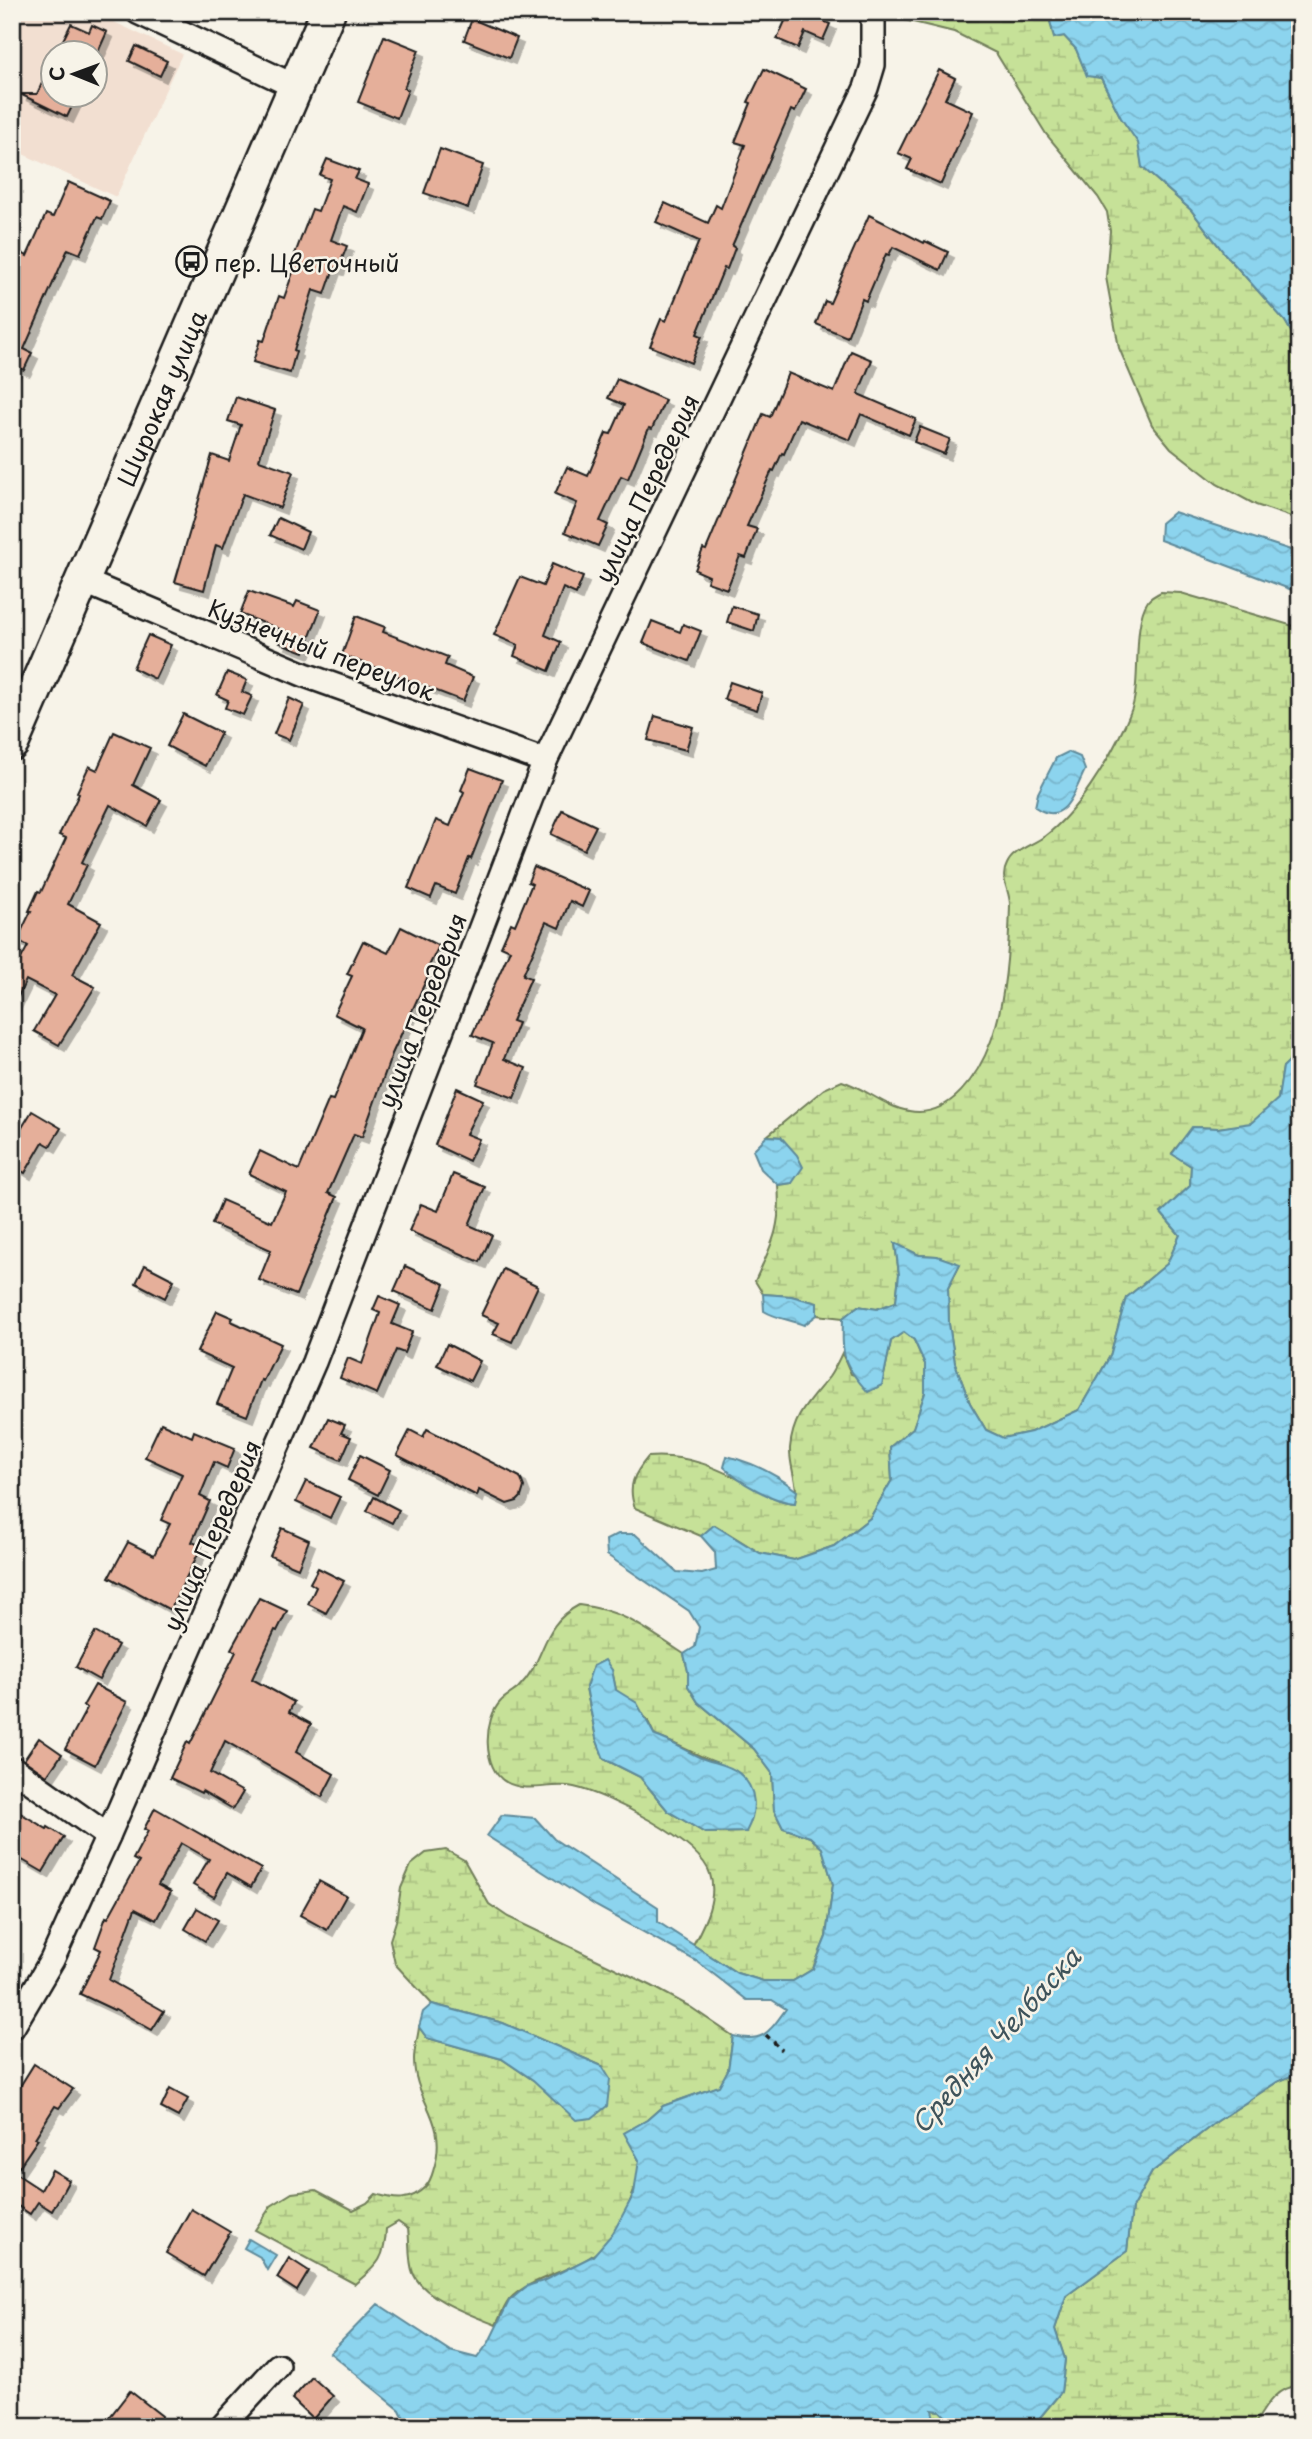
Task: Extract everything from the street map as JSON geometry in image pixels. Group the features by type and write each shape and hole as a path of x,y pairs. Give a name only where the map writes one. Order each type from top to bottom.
{"street":[{"path":"138,12 296,87"},
{"name":"Широкая улица","path":"12,743 328,12"},
{"name":"улица Передерия","path":"12,2028 51,1959 108,1836 314,1362 545,761 866,88 873,65 873,12"},
{"name":"Кузнечный переулок","path":"83,580 304,675 545,761"},
{"path":"12,1768 108,1836"},
{"path":"222,2427 278,2366"}],"path":[{"path":"766,2035 782,2050"}],"shaded area":[{"path":"12,12 93,12 182,54 116,197 12,149"}],"green space":[{"path":"895,12 1048,12 1054,38 1064,36 1076,49 1087,75 1101,78 1121,118 1139,143 1142,167 1191,210 1225,254 1285,321 1300,347 1300,520 1256,505 1217,484 1171,448 1152,425 1119,348 1106,277 1110,231 1107,212 1098,197 1046,134 996,53 954,32 905,20"},
{"path":"1161,592 1181,593 1300,628 1300,1051 1283,1067 1278,1099 1251,1124 1218,1128 1193,1127 1172,1153 1191,1166 1190,1186 1161,1213 1180,1235 1167,1264 1126,1298 1110,1356 1079,1410 1031,1432 1003,1438 986,1430 970,1403 955,1363 949,1324 948,1288 960,1265 937,1256 919,1255 895,1244 899,1274 896,1302 877,1309 858,1306 843,1318 817,1315 817,1303 791,1296 763,1294 755,1281 777,1224 778,1185 792,1183 781,1137 767,1136 824,1089 842,1081 900,1109 924,1112 950,1101 971,1080 991,1041 1003,992 1010,905 1004,880 1005,869 1014,855 1045,836 1069,813 1110,755 1133,703 1143,611 1149,600"},
{"path":"905,1331 914,1340 925,1364 925,1393 913,1428 890,1447 892,1480 870,1518 834,1546 794,1560 760,1553 715,1525 701,1536 635,1508 633,1481 648,1457 677,1458 703,1464 774,1497 795,1503 796,1489 790,1448 795,1426 803,1410 829,1377 842,1353 851,1374 882,1385 891,1341"},
{"path":"579,1605 609,1611 634,1622 684,1654 688,1686 698,1702 754,1749 772,1773 774,1810 783,1828 810,1837 822,1848 833,1884 826,1937 813,1969 793,1981 763,1981 737,1973 693,1945 709,1911 712,1883 703,1861 689,1847 651,1821 589,1791 566,1786 522,1787 506,1782 498,1776 489,1755 488,1743 488,1731 495,1709 528,1677 550,1633 566,1613","holes":["593,1666 612,1670 616,1690 647,1719 655,1736 718,1763 746,1832 705,1833 668,1811 640,1777 604,1759 596,1738 586,1688"]},
{"path":"446,1850 464,1860 489,1904 508,1917 652,1986 689,2006 733,2036 728,2070 720,2086 663,2106 647,2120 625,2133 638,2158 638,2174 624,2214 608,2240 590,2257 516,2293 507,2303 496,2325 449,2305 427,2291 411,2268 408,2229 398,2222 386,2229 382,2255 355,2284 255,2230 271,2206 292,2193 316,2190 353,2210 367,2203 376,2194 390,2198 408,2197 427,2185 434,2168 437,2136 415,2074 414,2055 419,2027 427,2038 502,2059 533,2080 602,2066 503,2023 432,2004 395,1964 390,1940 401,1888 411,1865 426,1853"},
{"path":"1300,2072 1300,2385 1277,2394 1253,2427 1032,2427 1061,2392 1065,2359 1055,2329 1066,2296 1127,2251 1132,2208 1152,2172 1216,2122 1277,2082"},
{"path":"931,2410 940,2411 956,2427 936,2427"}],"water":[{"path":"1048,12 1300,12 1300,347 1285,321 1225,254 1191,210 1142,167 1138,143 1121,118 1101,78 1087,76 1076,49 1064,36 1054,38"},
{"path":"1174,512 1300,553 1300,593 1160,540 1161,523"},
{"path":"1068,752 1080,757 1085,770 1067,805 1054,813 1045,812 1035,807 1038,793 1056,758"},
{"name":"Средняя Челбаска","path":"1300,1051 1300,2072 1277,2082 1216,2122 1152,2172 1132,2208 1127,2251 1066,2296 1055,2329 1065,2359 1061,2392 1032,2427 956,2427 940,2411 932,2410 936,2427 408,2427 400,2410 330,2353 378,2304 450,2351 477,2358 489,2342 509,2301 527,2286 593,2256 613,2233 634,2194 639,2160 624,2133 647,2120 663,2106 719,2086 728,2070 733,2036 752,2038 765,2034 786,2009 772,2000 747,2000 698,1962 596,1906 487,1836 502,1815 535,1818 554,1839 658,1907 658,1922 737,1973 763,1981 793,1981 813,1969 826,1937 833,1884 822,1848 810,1837 783,1828 774,1810 772,1773 754,1749 698,1702 688,1686 684,1654 695,1647 699,1627 689,1611 607,1555 606,1540 618,1534 635,1534 677,1572 702,1574 716,1570 715,1552 701,1536 714,1525 760,1553 794,1560 834,1546 870,1518 892,1480 890,1447 913,1428 925,1393 925,1364 914,1340 904,1332 891,1341 882,1385 868,1392 845,1359 843,1318 858,1306 877,1309 896,1302 899,1274 895,1243 919,1255 937,1256 960,1264 948,1288 949,1324 955,1363 970,1403 986,1430 1003,1438 1031,1432 1079,1410 1110,1356 1126,1298 1167,1264 1180,1235 1161,1213 1190,1186 1191,1166 1172,1154 1192,1127 1218,1128 1251,1123 1278,1099 1283,1067"},
{"path":"767,1136 781,1137 797,1155 803,1167 792,1183 778,1185 761,1169 753,1150"},
{"path":"763,1294 791,1296 817,1303 817,1315 804,1325 774,1316 764,1311"},
{"path":"727,1456 773,1474 789,1485 797,1491 795,1503 767,1495 738,1479 724,1467"},
{"path":"605,1660 612,1670 616,1690 637,1703 655,1736 730,1768 745,1779 754,1801 746,1832 705,1833 668,1811 640,1777 604,1759 596,1738 586,1687 593,1666"},
{"path":"432,2004 503,2023 602,2066 610,2079 607,2106 592,2118 576,2120 533,2080 502,2059 427,2038 419,2027 423,2012"},
{"path":"249,2239 276,2255 267,2270 260,2257 244,2248"}],"building":[{"path":"789,12 804,12 830,24 823,40 805,32 798,48 777,39"},
{"path":"472,19 517,38 509,58 464,40"},
{"path":"71,24 89,32 92,25 107,32 104,38 64,38"},
{"path":"384,36 419,50 404,88 408,90 397,118 358,102"},
{"path":"136,46 167,61 160,76 129,61"},
{"path":"764,69 806,89 795,112 791,110 732,246 735,248 727,269 724,268 697,334 702,336 691,363 650,346 661,319 666,321 699,241 656,222 665,203 708,223 716,205 721,208 745,145 735,142 751,103 748,102"},
{"path":"939,70 955,78 945,99 973,112 941,184 907,169 912,159 898,153"},
{"path":"38,92 38,103 20,94"},
{"path":"49,108 71,108 67,117"},
{"path":"440,149 483,165 468,208 424,193"},
{"path":"327,159 359,171 355,179 368,184 357,212 343,206 331,240 347,246 338,269 334,268 325,294 313,290 294,350 296,351 290,373 253,362 260,340 264,341 279,296 284,298 299,255 295,254 312,209 318,211 330,179 320,175"},
{"path":"68,182 110,201 102,219 97,217 80,254 68,249 24,349 32,353 24,370 16,367 12,375 12,274 22,253 27,256 46,214 53,217"},
{"path":"869,215 948,252 940,270 893,247 889,255 886,254 866,301 862,299 847,337 816,324 825,301 830,303"},
{"path":"851,351 872,360 858,394 916,419 909,435 861,414 850,440 799,419 747,526 757,529 746,558 740,556 727,589 707,582 709,576 695,570 703,549 706,550 763,414 770,417 788,373 834,392"},
{"path":"617,379 665,400 652,429 649,428 628,479 621,476 600,521 608,525 598,546 565,532 577,503 555,494 567,467 588,476 606,433 611,434 624,405 608,398"},
{"path":"236,397 275,410 259,460 293,472 280,508 243,494 223,548 216,545 204,590 175,582 212,455 229,461 241,425 228,421"},
{"path":"920,427 950,439 944,454 914,442"},
{"path":"278,518 308,532 301,549 270,535"},
{"path":"552,564 583,577 576,594 563,588 545,635 561,642 549,671 514,656 518,645 494,635 520,577 543,586"},
{"path":"249,591 294,607 297,601 320,610 304,652 280,643 285,631 240,614"},
{"path":"732,606 758,614 754,631 727,622"},
{"path":"356,616 385,627 383,632 448,657 445,665 473,677 463,701 342,655"},
{"path":"652,621 680,632 683,624 701,631 689,661 643,643"},
{"path":"148,635 171,645 155,679 133,668"},
{"path":"227,672 247,680 242,692 252,696 243,715 225,708 228,700 217,695"},
{"path":"730,682 762,693 757,710 724,699"},
{"path":"289,698 304,705 289,740 274,734"},
{"path":"183,714 221,733 205,766 167,746"},
{"path":"655,716 693,727 686,750 648,740"},
{"path":"114,732 150,748 133,785 161,800 147,826 110,805 82,862 87,865 68,904 101,922 72,975 95,987 59,1045 34,1031 55,995 26,980 12,1009 12,975 28,946 17,940 38,891 41,892 66,838 59,835 89,766 97,770"},
{"path":"470,768 502,780 455,894 436,886 431,898 408,888 436,820 450,826 464,792 461,790"},
{"path":"562,810 596,826 584,850 551,834"},
{"path":"534,867 589,891 582,907 570,901 559,928 546,922 523,975 531,978 512,1021 518,1023 504,1059 526,1068 514,1098 477,1084 493,1043 472,1035 510,950 501,946 511,923 515,925 532,884 528,882"},
{"path":"401,927 439,946 392,1054 362,1137 354,1134 328,1193 337,1197 296,1295 259,1280 271,1250 212,1224 222,1200 272,1222 286,1192 249,1174 260,1151 299,1170 329,1099 333,1100 362,1028 334,1014 352,976 347,974 363,941 388,953"},
{"path":"457,1088 483,1100 466,1134 479,1139 469,1161 435,1145"},
{"path":"32,1111 61,1128 50,1146 43,1142 25,1173 12,1165 12,1144"},
{"path":"453,1174 485,1187 469,1225 492,1235 480,1262 409,1231 421,1204 438,1211"},
{"path":"145,1265 174,1280 165,1298 136,1283"},
{"path":"405,1266 445,1284 435,1309 394,1291"},
{"path":"503,1269 538,1286 512,1342 493,1334 499,1323 481,1315"},
{"path":"379,1296 400,1305 392,1324 412,1332 404,1353 396,1350 377,1394 340,1378 348,1358 362,1364 380,1313 373,1310"},
{"path":"217,1311 233,1318 231,1321 281,1344 263,1381 261,1380 247,1416 217,1404 232,1368 197,1352"},
{"path":"447,1344 480,1361 470,1381 437,1365"},
{"path":"328,1418 345,1425 341,1433 351,1437 341,1460 314,1448"},
{"path":"161,1423 192,1437 194,1431 235,1448 227,1468 214,1462 200,1496 210,1501 192,1542 202,1546 170,1610 109,1577 128,1542 154,1555 170,1524 161,1520 182,1474 145,1457"},
{"path":"427,1429 520,1477 524,1487 521,1497 507,1504 479,1490 477,1496 397,1455 410,1430 423,1437"},
{"path":"360,1455 390,1470 378,1495 348,1480"},
{"path":"306,1481 340,1497 330,1518 296,1502"},
{"path":"374,1497 399,1510 392,1523 367,1511"},
{"path":"282,1528 309,1540 298,1568 270,1556"},
{"path":"318,1568 344,1581 326,1613 308,1604 316,1587 310,1583"},
{"path":"259,1598 287,1611 252,1679 294,1702 289,1712 311,1724 296,1752 334,1774 322,1797 225,1741 210,1773 243,1792 233,1809 202,1791 201,1793 170,1778 236,1652 231,1649"},
{"path":"95,1632 118,1645 99,1680 76,1667"},
{"path":"95,1685 127,1702 95,1765 65,1749 87,1708 83,1706"},
{"path":"39,1738 62,1754 47,1776 24,1760"},
{"path":"12,1808 64,1837 43,1872 12,1854"},
{"path":"155,1808 261,1869 251,1887 227,1873 214,1897 193,1885 209,1859 181,1843 158,1885 171,1892 156,1920 135,1909 109,1980 164,2011 152,2030 115,2009 80,1994 101,1950 95,1947 106,1917 108,1918 139,1862 133,1859 148,1831 144,1829"},
{"path":"319,1881 346,1896 327,1930 300,1915"},
{"path":"197,1908 218,1920 205,1941 185,1929"},
{"path":"34,2064 73,2089 59,2108 55,2106 35,2138 38,2139 15,2173 41,2190 52,2170 69,2180 52,2211 38,2202 30,2214 12,2202 12,2099"},
{"path":"170,2089 188,2099 178,2117 161,2108"},
{"path":"191,2209 230,2232 204,2276 166,2253"},
{"path":"289,2258 309,2271 297,2291 277,2278"},
{"path":"312,2377 333,2396 313,2419 292,2399"},
{"path":"130,2391 162,2416 154,2427 102,2427"}],"place":[{"name":"пер. Цветочный","path":"191,262"}]}
